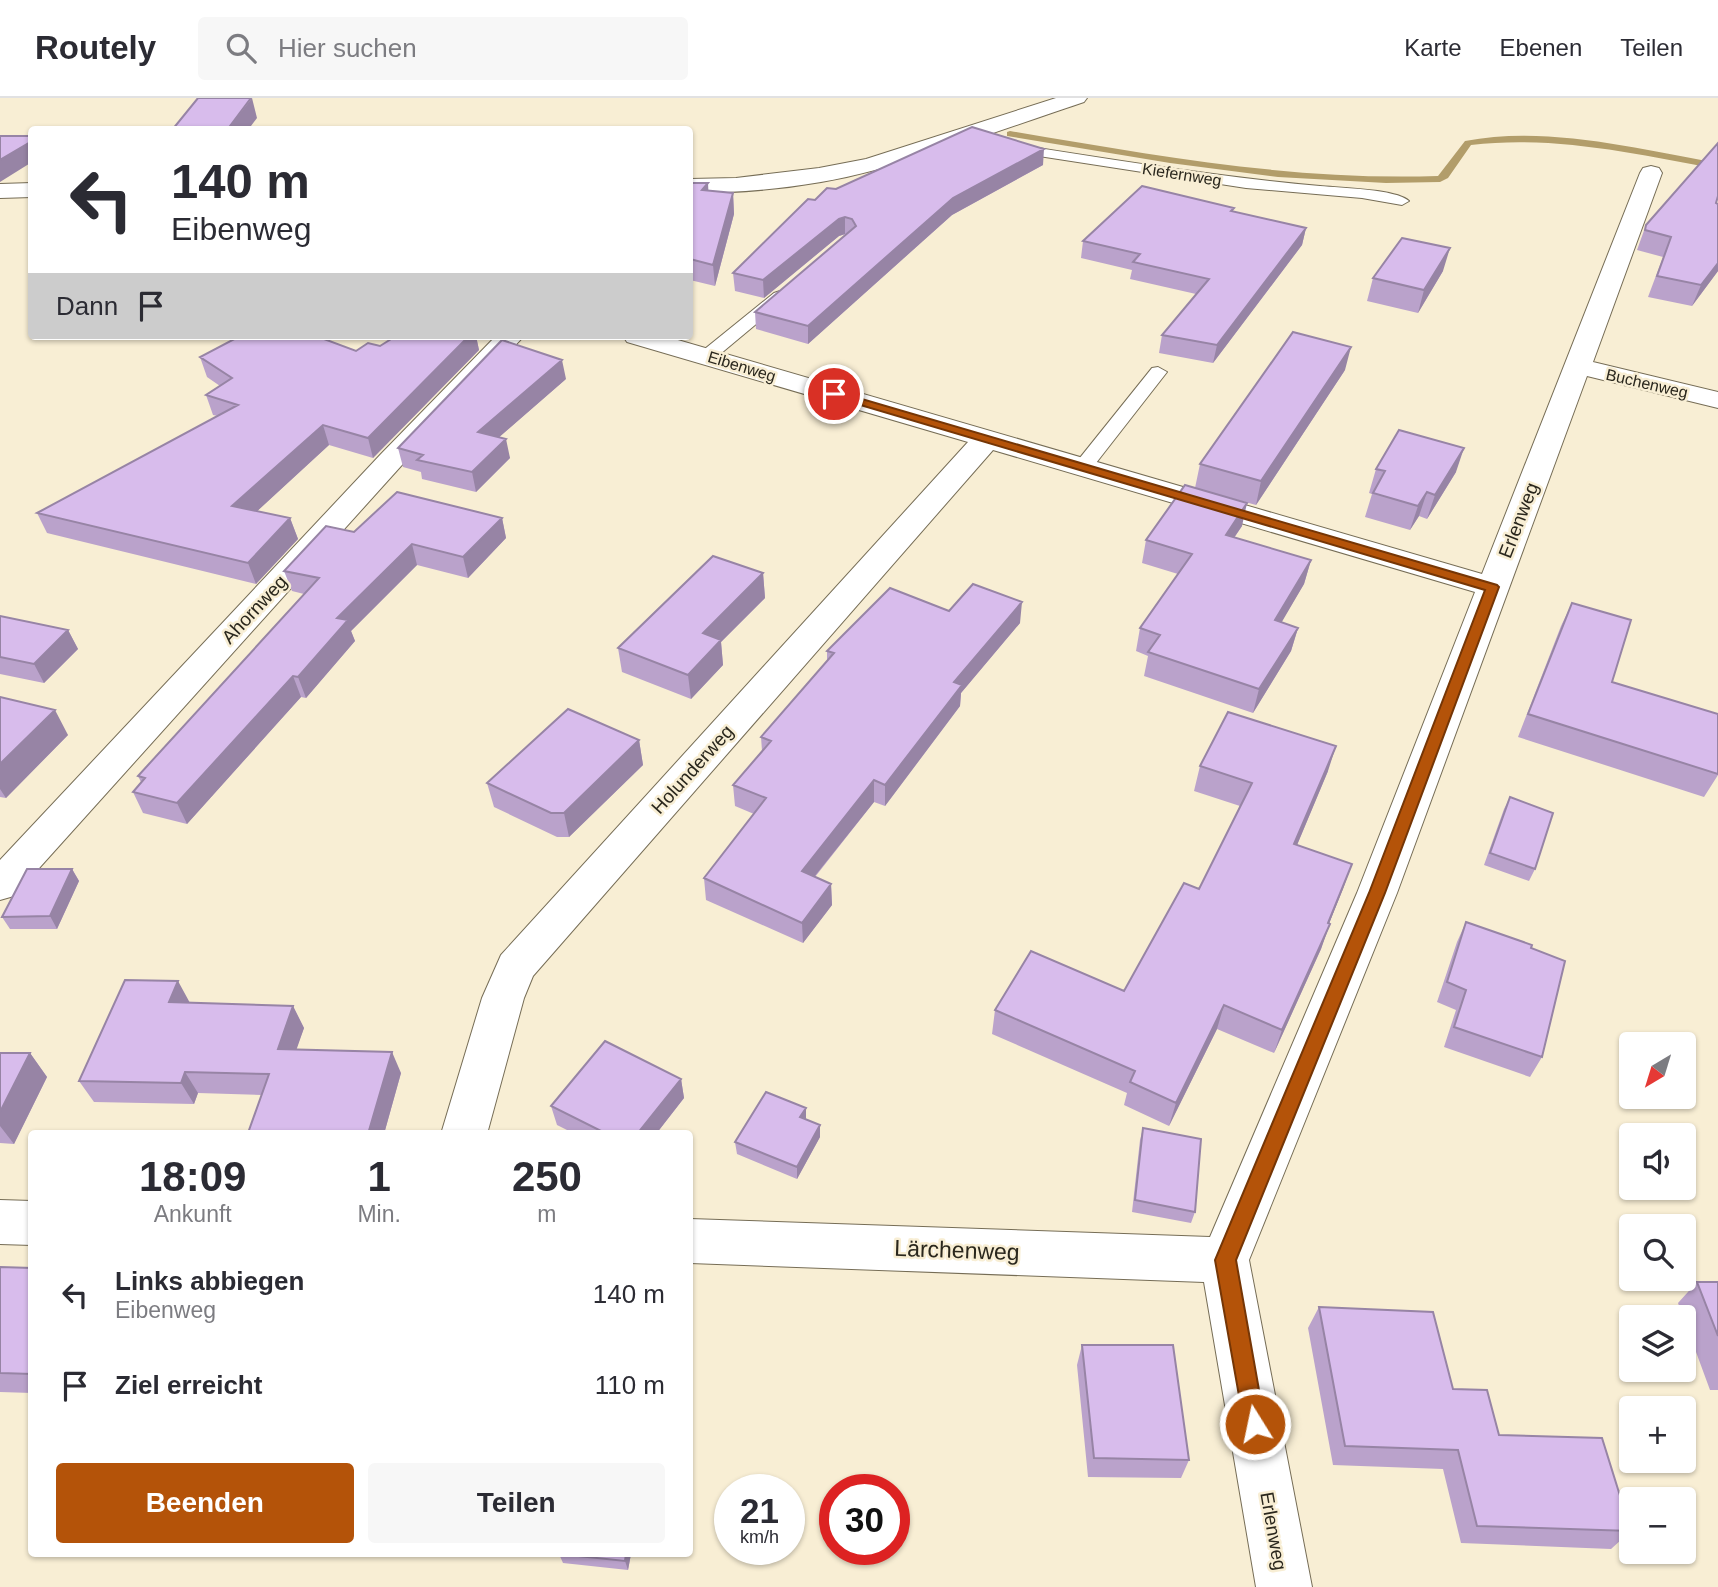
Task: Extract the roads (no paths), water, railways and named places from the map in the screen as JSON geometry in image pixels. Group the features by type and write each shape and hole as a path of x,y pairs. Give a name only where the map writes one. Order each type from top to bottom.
{"street":[{"path":"693,186 736,185 819,175 870,165 1077,98"},
{"name":"Erlenweg","path":"1284,1587 1226,1260 1377,893 1651,173"},
{"path":"0,191 28,190"},
{"name":"Ahornweg","path":"0,886 363,491 507,340"},
{"name":"Eibenweg","path":"650,340 1492,587"},
{"name":"Buchenweg","path":"1577,366 1718,400"},
{"name":"Holunderweg","path":"465,1130 503,998 516,967 986,440"},
{"path":"0,1222 28,1223"},
{"name":"Lärchenweg","path":"693,1241 1226,1260"}],"lane":[{"name":"Kiefernweg","path":"964,134 994,143 1246,184 1362,194 1402,201"},
{"path":"707,356 793,285"},
{"path":"1082,468 1158,372"}],"waterway":[{"path":"1010,134 1170,161 1332,179 1440,179 1445,176 1468,143 1509,138 1604,145 1718,166"}]}
